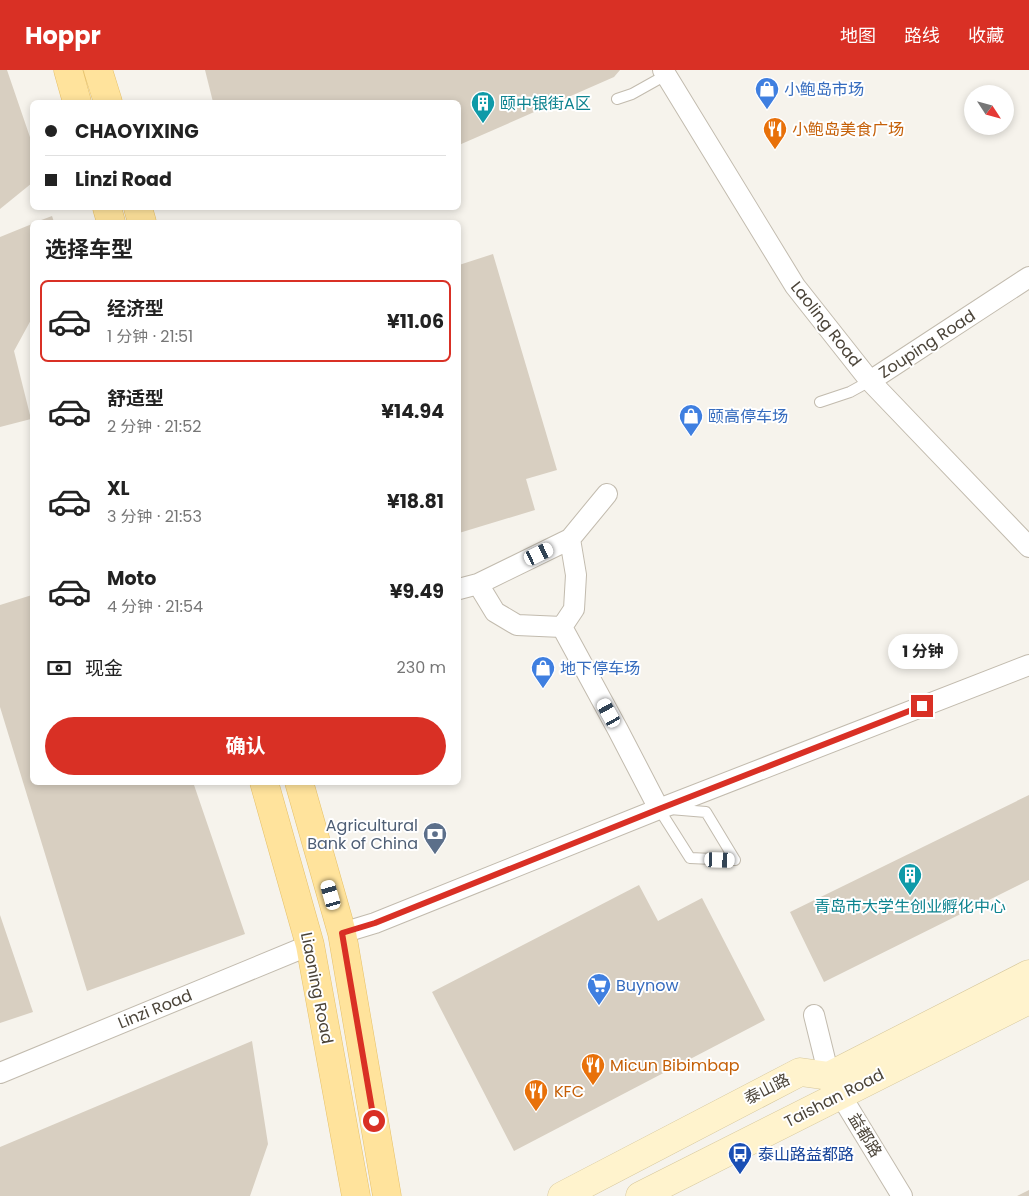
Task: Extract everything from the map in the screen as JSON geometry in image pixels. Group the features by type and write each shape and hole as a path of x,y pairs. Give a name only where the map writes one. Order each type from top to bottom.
{"main road":[{"path":"68,70 76,100"},
{"path":"98,70 107,100"},
{"name":"Liaoning Road","path":"265,785 310,946 356,1196"},
{"name":"Liaoning Road","path":"300,785 342,933 387,1196"}],"street":[{"name":"Laoling Road","path":"667,72 795,286 870,381 1029,548"},
{"name":"Zouping Road","path":"870,381 1029,277"},
{"path":"562,627 517,625 495,612 468,587 570,539 607,494"},
{"path":"562,627 574,609 576,575 570,539"},
{"path":"562,627 659,809"},
{"path":"342,933 375,923 659,809 1029,665"},
{"name":"Linzi Road","path":"0,1073 310,946"},
{"path":"835,1085 1029,974"},
{"name":"Taishan Road","path":"640,1196 820,1106 835,1085 1029,1000"},
{"name":"益都路","path":"814,1015 835,1085 902,1196"},
{"name":"泰山路","path":"562,1196 800,1072 835,1085"}],"lane":[{"path":"617,99 632,94 667,72"},
{"name":"Zouping Road","path":"820,402 850,392 870,381"},
{"path":"659,809 706,812 735,860 690,858 659,809"}],"building":[{"path":"0,70 7,70 30,137 30,185 0,209"},
{"name":"颐中银街A区","path":"205,70 620,70 614,77 461,144 461,100 212,100"},
{"path":"52,216 53,220 41,220"},
{"path":"30,225 30,322 14,351 30,419 0,427 0,237"},
{"path":"493,254 557,470 526,479 535,510 461,532 461,264"},
{"path":"30,596 30,785 194,785 245,934 87,991 0,707 0,605"},
{"name":"青岛市大学生创业孵化中心","path":"1029,795 1029,880 824,982 790,912"},
{"name":"Buynow","path":"639,885 658,921 702,898 765,1020 514,1151 432,992"},
{"path":"0,915 33,1012 0,1023"},
{"path":"252,1041 268,1144 250,1196 0,1196 0,1147"},
{"path":"1029,1190 1029,1196 1017,1196"}],"place":[{"name":"小鲍岛市场","path":"767,110"},
{"name":"颐中银街A区","path":"483,124"},
{"name":"小鲍岛美食广场","path":"775,150"},
{"name":"颐高停车场","path":"691,437"},
{"name":"地下停车场","path":"543,689"},
{"name":"Agricultural Bank of China","path":"435,855"},
{"name":"青岛市大学生创业孵化中心","path":"910,896"},
{"name":"Buynow","path":"599,1006"},
{"name":"Micun Bibimbap","path":"593,1086"},
{"name":"KFC","path":"536,1112"},
{"name":"泰山路益都路","path":"740,1175"}],"route":[{"path":"374,1121 342,933 375,923 922,706"}]}
